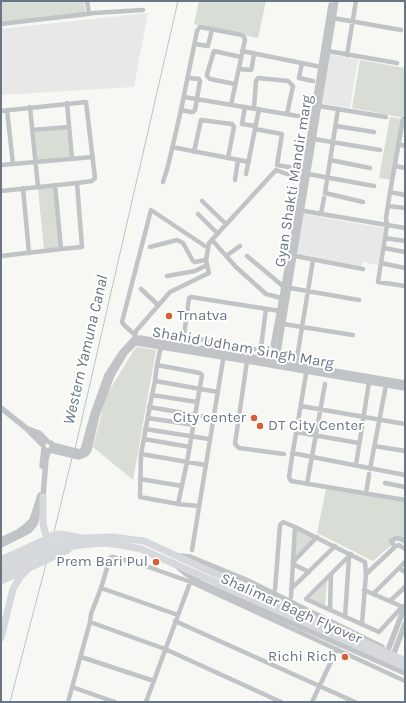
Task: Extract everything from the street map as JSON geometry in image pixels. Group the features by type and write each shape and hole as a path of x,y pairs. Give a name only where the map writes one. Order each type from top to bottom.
{"main road":[{"path":"43,497 44,533 48,541 57,549"},
{"path":"1,567 61,534 81,541"},
{"name":"Shalimar Bagh Flyover","path":"81,541 112,537 144,541 176,556 195,569 405,668"},
{"path":"1,560 42,541 48,541"},
{"path":"1,638 13,589 20,577 44,557 57,549 81,541"},
{"path":"57,549 81,541"},
{"name":"Shalimar Bagh Flyover","path":"81,541 141,549 176,565 195,569 404,658"},
{"path":"1,573 44,557"},
{"path":"1,581 31,567"}],"street":[{"path":"87,1 89,14"},
{"name":"Gyan Shakti Mandir marg","path":"273,363 283,324 285,299 315,119 321,67 332,1"},
{"name":"Gyan Shakti Mandir marg","path":"287,287 294,256 303,180 314,139 315,119 319,106 336,1"},
{"path":"347,54 356,1"},
{"path":"1,24 89,14 143,10"},
{"path":"333,18 401,30"},
{"path":"163,182 184,97 198,29 200,27 242,35 245,40 231,105"},
{"path":"195,44 208,46 212,29"},
{"path":"242,51 321,67"},
{"path":"328,51 397,63"},
{"path":"235,84 210,80 206,74 213,52 241,57"},
{"path":"239,69 251,70 254,53"},
{"path":"302,63 299,78 313,81"},
{"path":"181,110 194,112 195,110 200,81 199,79 188,78"},
{"path":"246,174 255,128 256,81 258,78 288,81 293,86 287,114"},
{"path":"184,97 315,119"},
{"path":"67,103 72,160"},
{"path":"1,111 67,103 87,103 94,179 77,183 1,191"},
{"path":"319,106 386,117"},
{"path":"30,107 38,187"},
{"path":"245,107 242,124 282,134 277,165 327,178 374,186"},
{"path":"338,109 325,193 363,202"},
{"path":"7,110 13,164"},
{"path":"405,119 403,119 390,192 386,218 388,225 378,282 405,286"},
{"path":"194,152 201,120 232,124 234,127 228,158"},
{"path":"336,126 374,132"},
{"path":"32,130 69,127"},
{"path":"314,139 380,150"},
{"path":"398,144 405,146"},
{"path":"172,148 249,162"},
{"path":"1,165 93,157"},
{"path":"235,180 238,160"},
{"path":"330,160 370,168"},
{"path":"395,166 405,168"},
{"path":"134,340 136,331 170,292 207,275 209,272 207,263 209,243 276,170 303,180"},
{"path":"1,256 82,247 77,183"},
{"path":"55,185 61,249"},
{"path":"23,188 29,253"},
{"path":"390,192 405,195"},
{"path":"321,214 324,198"},
{"path":"202,201 226,224"},
{"path":"388,206 405,208"},
{"path":"134,340 122,322 151,210 208,248"},
{"path":"300,210 405,228"},
{"path":"198,214 218,234"},
{"path":"385,238 405,241"},
{"path":"150,248 177,240 183,243 193,261 207,263"},
{"path":"212,240 236,267 266,294 285,299"},
{"path":"226,256 240,246"},
{"path":"384,248 405,252"},
{"path":"247,256 287,287 359,300"},
{"path":"294,256 364,269"},
{"path":"296,364 313,260"},
{"path":"167,276 195,271 207,263"},
{"path":"381,263 405,268"},
{"path":"141,288 158,305"},
{"path":"266,309 262,347 259,350 187,337 184,335 189,298 191,297 280,311"},
{"name":"Gyan Shakti Mandir marg","path":"273,363 280,311 285,299"},
{"path":"283,324 353,335"},
{"name":"Shahid Udham Singh Marg","path":"47,446 52,445 68,452 85,456 89,450 97,415 112,375 134,340 140,338 405,388"},
{"name":"Shahid Udham Singh Marg","path":"134,340 143,344 224,354 247,361 296,364 307,369 405,383"},
{"path":"161,346 141,454 141,498 198,506"},
{"path":"192,550 224,354"},
{"path":"247,361 235,444 239,448 284,454"},
{"path":"157,365 200,373 202,375 188,462 178,504"},
{"path":"307,369 292,453 290,480 292,482 405,500"},
{"path":"155,382 218,392"},
{"path":"356,465 369,382"},
{"path":"307,484 325,384"},
{"path":"370,468 386,385"},
{"path":"152,395 197,402"},
{"path":"301,406 405,424"},
{"path":"149,407 213,418"},
{"path":"1,408 47,446"},
{"path":"148,418 194,425"},
{"path":"145,429 209,439"},
{"path":"296,432 359,443"},
{"path":"144,439 190,447"},
{"path":"1,545 29,531 35,524 43,497 47,446"},
{"path":"1,540 18,532 32,520 40,496 47,446"},
{"path":"374,446 405,451"},
{"path":"292,453 405,475"},
{"path":"141,454 205,465"},
{"path":"366,494 369,474"},
{"path":"140,479 182,486"},
{"path":"385,483 405,487"},
{"path":"275,590 280,525 283,522 334,546 350,556 366,562 362,624"},
{"path":"290,598 295,527"},
{"path":"293,563 317,538"},
{"path":"395,547 391,541 396,538 405,540"},
{"path":"366,574 397,545 405,549"},
{"path":"291,589 334,546"},
{"path":"350,556 306,599 374,630 381,631 404,607"},
{"path":"345,617 350,556"},
{"path":"68,702 91,614 101,588 109,560 112,557 138,563 195,569 253,584 404,658"},
{"path":"373,594 405,562"},
{"path":"293,563 308,572"},
{"path":"399,568 405,572"},
{"path":"146,702 195,569"},
{"path":"195,569 336,649 353,653 405,673"},
{"path":"195,569 203,584 353,653 405,681"},
{"path":"330,609 331,574"},
{"path":"390,602 405,587"},
{"path":"101,588 178,615"},
{"path":"364,590 404,607"},
{"path":"388,650 404,607"},
{"path":"176,621 355,702"},
{"path":"90,622 166,649 281,702"},
{"path":"394,653 404,627"},
{"path":"353,653 362,637"},
{"path":"378,645 391,642"},
{"path":"398,645 404,658"},
{"path":"312,702 336,649"},
{"path":"81,657 154,681"},
{"path":"72,687 115,702"}],"shaded area":[{"path":"1,1 84,1 86,17 1,25"},
{"path":"199,1 266,1 258,38 194,24"},
{"path":"148,13 134,87 1,95 1,29"},
{"path":"328,54 358,59 350,108 320,103"},
{"path":"360,60 405,68 405,118 352,108"},
{"path":"390,117 402,119 393,180 379,178"},
{"path":"67,129 70,158 37,161 35,132"},
{"path":"54,187 60,249 44,250 38,189"},
{"path":"303,214 384,228 378,265 363,262 362,266 296,255"},
{"path":"138,347 156,350 133,480 93,447 106,396 134,350"},
{"path":"326,489 405,502 405,545 397,540 373,561 317,533"},
{"path":"297,530 314,538 295,557"},
{"path":"327,581 325,605 310,599"}],"waterway":[{"name":"Western Yamuna Canal","path":"75,449 178,1"},
{"name":"Western Yamuna Canal","path":"54,532 72,458"},
{"name":"Western Yamuna Canal","path":"10,702 46,564"}],"place":[{"name":"Trnatva","path":"169,316"},
{"name":"City center","path":"254,418"},
{"name":"DT City Center","path":"260,426"},
{"name":"Prem Bari Pul","path":"156,562"},
{"name":"Richi Rich","path":"345,657"}]}
